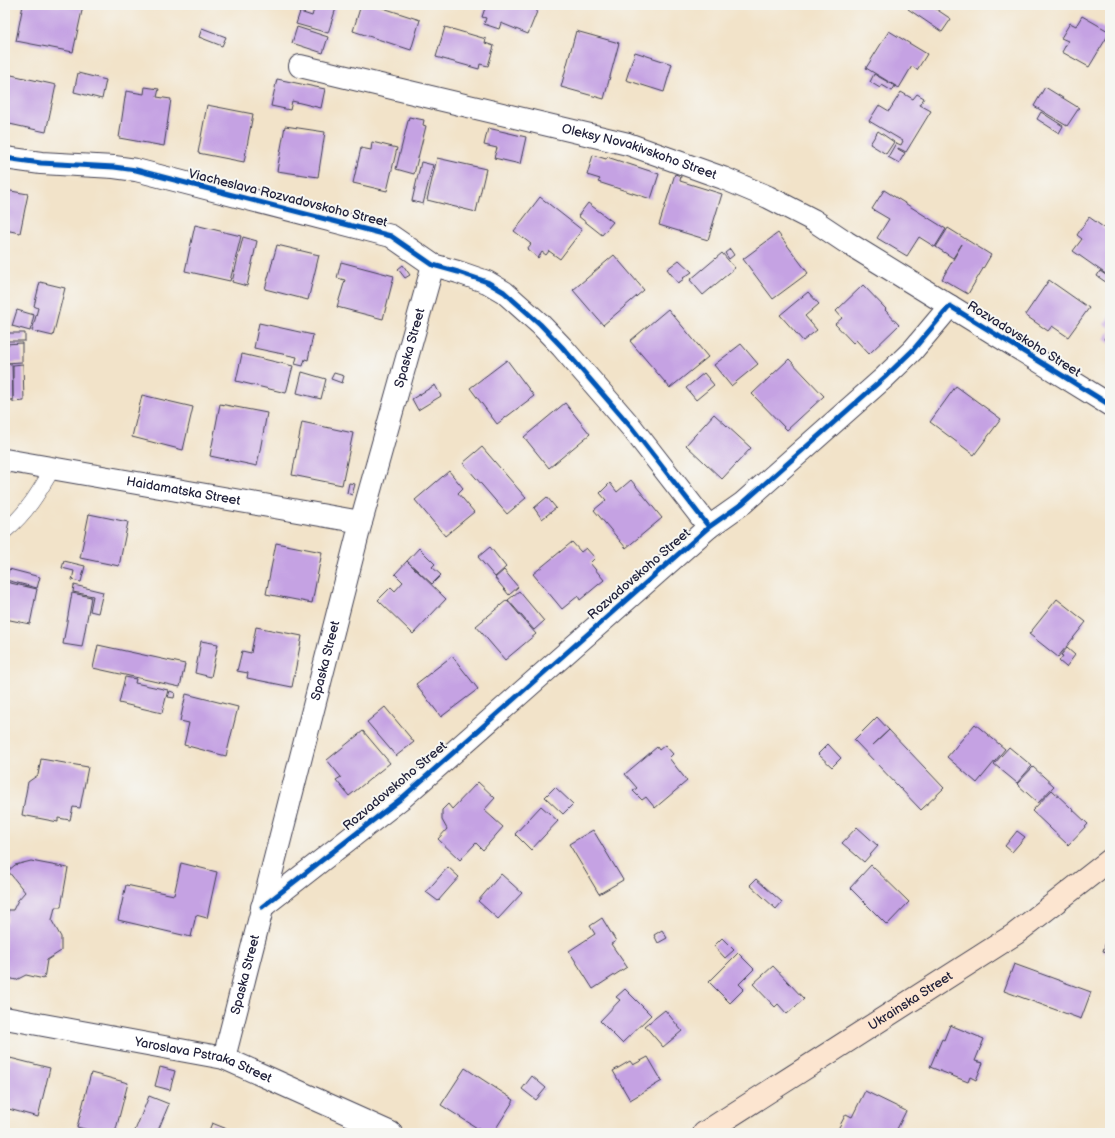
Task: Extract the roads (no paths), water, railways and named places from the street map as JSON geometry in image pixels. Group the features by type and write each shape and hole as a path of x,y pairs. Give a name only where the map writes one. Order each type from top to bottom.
{"street":[{"name":"Oleksy Novakivskoho Street","path":"300,66 628,144 723,178 768,197 813,220 950,306"},
{"name":"Viacheslava Rozvadovskoho Street","path":"5,158 41,163 114,167 136,170 392,236 433,265 458,272 492,285 504,292 540,324 562,347 632,428 709,527"},
{"name":"Spaska Street","path":"224,1058 361,522 433,265"},
{"name":"Rozvadovskoho Street","path":"262,907 403,797 709,527 743,503 885,377 913,350 950,306 1110,405"},
{"name":"Haidamatska Street","path":"5,460 361,522"},
{"name":"Ukrainska Street","path":"704,1133 1015,934 1110,860"},
{"name":"Yaroslava Pstraka Street","path":"5,1018 224,1058 391,1133"}],"lane":[{"path":"5,531 15,523 32,503 53,468"}]}
